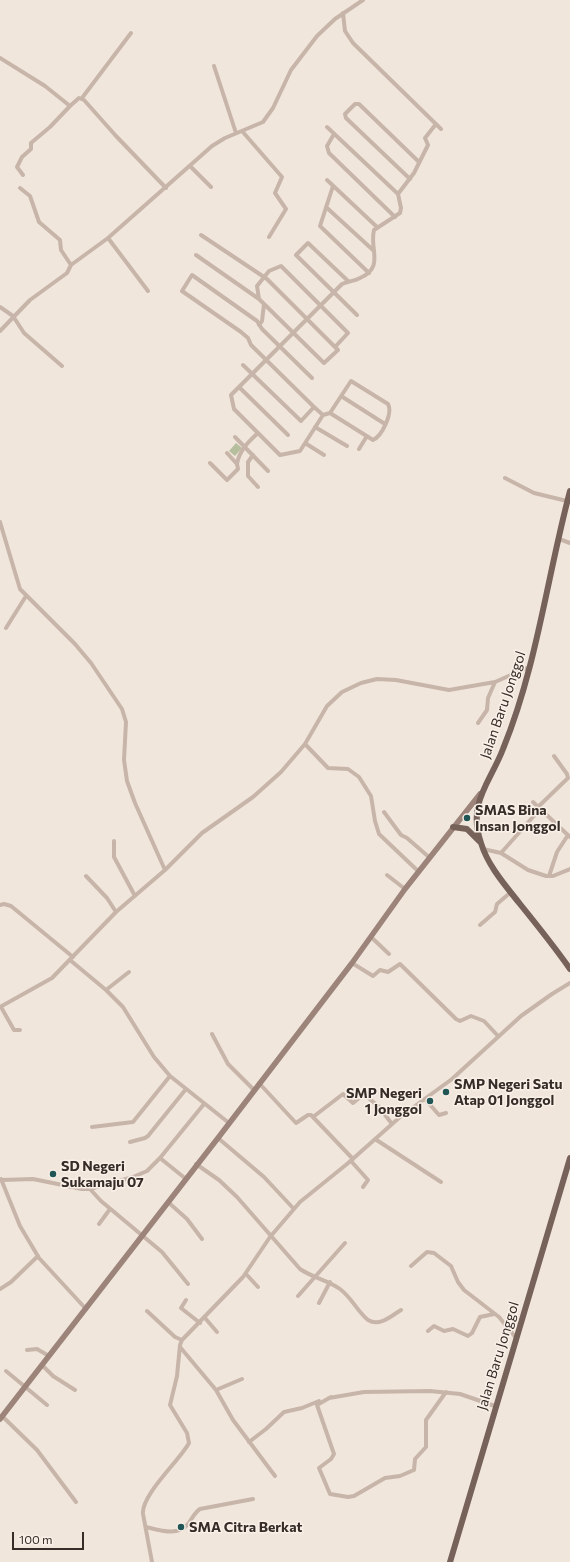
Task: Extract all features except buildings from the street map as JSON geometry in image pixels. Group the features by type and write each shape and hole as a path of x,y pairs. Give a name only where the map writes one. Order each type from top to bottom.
{"main road":[{"name":"Jalan Baru Jonggol","path":"570,491 537,643 504,748 480,794 477,813 480,842 490,863 570,968"},
{"path":"1,1417 86,1309 196,1164 218,1138 352,963 405,889 480,794"},
{"path":"453,827 467,829 480,842"},
{"name":"Jalan Baru Jonggol","path":"450,1562 495,1406 569,1166 570,1158"}],"street":[{"path":"0,331 30,300 67,273 71,265 108,238 212,146 236,133 258,124 266,118 291,70 328,25 363,0"},
{"path":"343,13 345,31 353,43 441,129"},
{"path":"23,175 17,167 22,157 31,149 31,143 80,98 82,98 131,33"},
{"path":"0,58 45,86 71,106"},
{"path":"214,66 236,133"},
{"path":"82,98 166,188"},
{"path":"410,179 346,118 345,114 355,104 358,104 420,162"},
{"path":"398,194 410,179 420,162 428,145 424,138 436,124"},
{"path":"327,127 398,194 401,210 394,217 377,227 373,232 375,264 368,273 359,279 342,284 333,292 231,395 234,409 280,455 300,451 323,415 330,412 351,381 388,404 391,409 390,414 377,438 373,440 330,412"},
{"path":"242,131 282,177 275,193 286,209 269,237"},
{"path":"334,134 327,146 329,153 394,217"},
{"path":"190,166 211,187"},
{"path":"327,180 377,227"},
{"path":"333,186 320,224 321,227 368,273"},
{"path":"20,188 30,196 39,222 60,240 61,250 71,265"},
{"path":"326,207 374,251"},
{"path":"196,255 264,304 324,363 338,350 267,279 263,278 201,235"},
{"path":"108,238 148,291"},
{"path":"348,281 311,244 307,243 296,255 357,315"},
{"path":"258,299 257,286 270,271 281,266 348,332 335,347"},
{"path":"312,378 259,325 192,275 182,291 241,332 266,360 323,415"},
{"path":"259,325 262,321 264,304"},
{"path":"0,307 13,316 24,333 62,366"},
{"path":"243,365 301,421 314,407"},
{"path":"240,387 288,435"},
{"path":"340,396 385,424"},
{"path":"315,427 347,446"},
{"path":"210,463 227,480 238,469 238,458 245,447 258,433"},
{"path":"360,449 367,436"},
{"path":"235,437 268,471"},
{"path":"305,443 324,455"},
{"path":"227,453 237,464"},
{"path":"253,455 248,462 248,476 258,487"},
{"path":"505,478 534,493 568,501"},
{"path":"0,522 8,545 18,584 26,596 58,626 91,663 122,709 125,716 126,730 124,760 127,781 135,803 165,870"},
{"path":"559,539 570,543"},
{"path":"6,628 26,596"},
{"path":"20,1030 14,1030 0,1007 45,983 71,959 116,912 165,870 211,825 245,803 268,784 291,762 305,744 332,700 342,692 361,683 388,679 449,690 495,682 529,667"},
{"path":"478,723 487,710 488,698 495,682"},
{"path":"305,744 328,768 348,768 359,777 371,796 375,821 379,834 419,872"},
{"path":"501,853 539,808 568,778 567,774 554,756"},
{"path":"533,802 569,836 557,852 549,876"},
{"path":"384,812 401,834 430,858"},
{"path":"114,841 114,857 135,896"},
{"path":"483,849 501,853 528,870 549,876 570,869"},
{"path":"387,875 405,889"},
{"path":"86,876 107,898 116,912"},
{"path":"480,925 495,912 499,901 511,892"},
{"path":"0,905 4,904 11,906 106,990 130,1016 154,1057 170,1076 229,1123"},
{"path":"371,937 389,954"},
{"path":"352,963 373,976 380,970 388,972 400,964 456,1019 460,1021 471,1016 484,1021 498,1036"},
{"path":"106,990 129,972"},
{"path":"152,1562 144,1506 167,1471 189,1443 187,1433 170,1405 177,1380 182,1340 246,1274 270,1237 294,1208 352,1160 392,1124 452,1078 521,1016 552,994 570,984"},
{"path":"212,1034 228,1064 254,1090"},
{"path":"92,1127 133,1122 170,1076"},
{"path":"259,1083 273,1096 277,1103 296,1123 308,1115 313,1117 368,1180 363,1187"},
{"path":"130,1142 148,1136 186,1089"},
{"path":"313,1117 343,1094 353,1103 364,1094 379,1108 392,1124"},
{"path":"425,1099 439,1115 446,1113"},
{"path":"86,1309 56,1278 38,1256 20,1226 1,1179 33,1179 73,1188 90,1189 140,1175 160,1158 204,1104"},
{"path":"218,1138 264,1177 294,1208"},
{"path":"375,1139 441,1182"},
{"path":"160,1158 186,1179"},
{"path":"196,1164 219,1180 237,1197 270,1237 300,1269 314,1277 330,1282 348,1295 365,1317 374,1323 379,1323 401,1310"},
{"path":"90,1189 110,1209 170,1260 188,1284"},
{"path":"168,1202 187,1219 202,1239"},
{"path":"99,1224 110,1209"},
{"path":"298,1296 345,1244"},
{"path":"411,1266 427,1252 434,1252 451,1266 458,1282 464,1290 501,1320 516,1338"},
{"path":"0,1290 11,1282 38,1256"},
{"path":"246,1274 258,1287"},
{"path":"319,1303 330,1282"},
{"path":"186,1300 181,1308 200,1323"},
{"path":"147,1311 175,1337 182,1340"},
{"path":"428,1331 434,1326 444,1331 453,1329 468,1336 472,1333 480,1317 494,1314"},
{"path":"205,1318 217,1332"},
{"path":"180,1347 216,1390 232,1420 275,1476"},
{"path":"27,1350 37,1350 49,1356"},
{"path":"42,1365 53,1376 75,1390"},
{"path":"6,1371 47,1405"},
{"path":"216,1390 242,1379"},
{"path":"249,1442 284,1412 302,1408 331,1397 371,1392 446,1392 460,1394 495,1406"},
{"path":"331,1397 317,1406 334,1454 331,1459 319,1468 330,1494 350,1497 385,1478 400,1476 414,1470 415,1459 426,1445 426,1420 446,1392"},
{"path":"1,1417 37,1450 76,1502"},
{"path":"146,1527 172,1532 179,1531 188,1525 200,1509 253,1499"}],"green space":[{"path":"236,443 242,448 235,456 229,451"}],"place":[{"name":"SMAS Bina Insan Jonggol","path":"467,818"},
{"name":"SMP Negeri Satu Atap 01 Jonggol","path":"446,1092"},
{"name":"SMP Negeri 1 Jonggol","path":"430,1101"},
{"name":"SD Negeri Sukamaju 07","path":"53,1174"},
{"name":"SMA Citra Berkat","path":"181,1527"}]}
